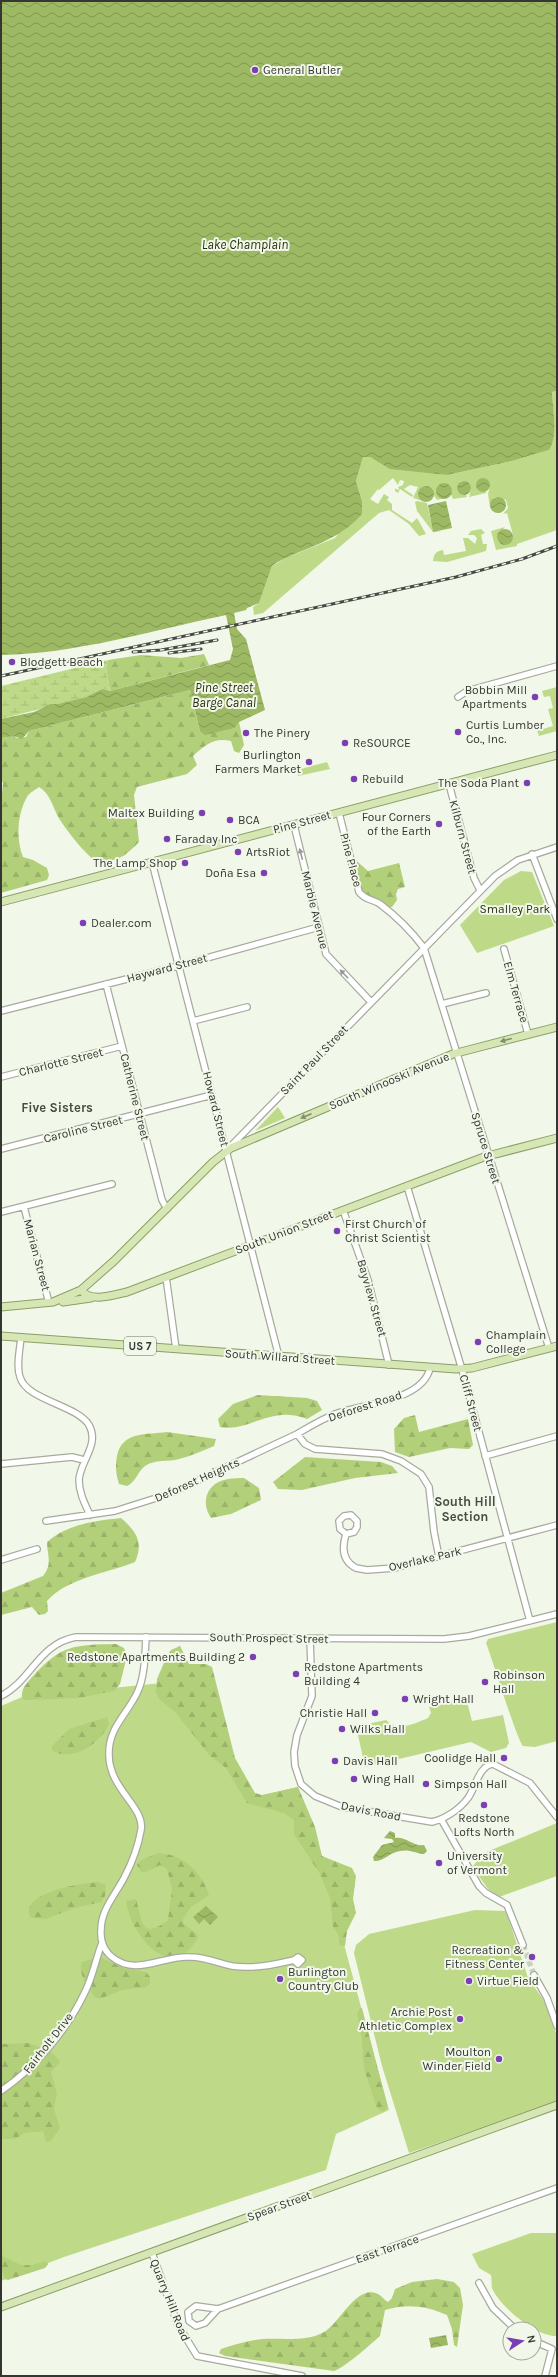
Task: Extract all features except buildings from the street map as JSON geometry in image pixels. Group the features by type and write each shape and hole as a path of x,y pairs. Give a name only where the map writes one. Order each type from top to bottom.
{"main road":[{"name":"Pine Street","path":"1,902 557,755"},
{"name":"South Winooski Avenue","path":"226,1150 457,1053 557,1027"},
{"name":"South Union Street","path":"1,1308 127,1292 488,1156 557,1138"},
{"name":"Saint Paul Street","path":"81,1290 167,1209 226,1150"},
{"path":"51,1302 81,1290 86,1296 94,1297"},
{"name":"South Willard Street","path":"1,1336 462,1370 557,1346"},
{"name":"Spear Street","path":"1,2307 557,2106"}],"street":[{"path":"458,697 467,690 557,666"},
{"name":"Kilburn Street","path":"448,784 474,878 480,890"},
{"name":"Pine Place","path":"338,813 359,892 366,899 375,902 385,909 424,948"},
{"name":"Marble Avenue","path":"294,824 319,927 328,957 371,1002"},
{"name":"Saint Paul Street","path":"226,1150 480,890 503,870 532,854 557,847"},
{"path":"532,854 557,919"},
{"name":"Howard Street","path":"152,862 279,1357"},
{"name":"Hayward Street","path":"1,1011 319,927"},
{"name":"Spruce Street","path":"424,948 549,1348"},
{"name":"Elm Terrace","path":"504,949 528,1034"},
{"name":"Catherine Street","path":"106,984 162,1200 167,1209"},
{"path":"442,1004 486,993"},
{"path":"192,1021 247,1007"},
{"name":"Charlotte Street","path":"1,1078 122,1046"},
{"name":"Caroline Street","path":"1,1149 212,1095"},
{"path":"1,1212 112,1184"},
{"name":"Cliff Street","path":"407,1186 462,1370 530,1621"},
{"name":"Marian Street","path":"24,1207 51,1302"},
{"name":"Bayview Street","path":"343,1210 368,1280 389,1365"},
{"path":"166,1277 176,1349"},
{"path":"21,1337 20,1379 38,1395 80,1416 88,1423 92,1444 80,1470 79,1485 90,1515"},
{"name":"Deforest Road","path":"297,1434 335,1414 408,1392 423,1382 430,1368"},
{"path":"297,1434 305,1444 315,1449 382,1454 401,1461 421,1474 429,1488 434,1532 439,1557"},
{"name":"Deforest Heights","path":"46,1521 90,1515 129,1507 180,1490 297,1434"},
{"path":"485,1456 557,1436"},
{"path":"1,1464 72,1457 84,1460"},
{"name":"Overlake Park","path":"346,1534 343,1548 345,1557 352,1566 359,1569 395,1568 557,1525"},
{"path":"1,1560 37,1549"},
{"name":"South Prospect Street","path":"1,1696 14,1687 47,1650 66,1639 81,1636 450,1639 557,1614"},
{"path":"146,1637 140,1685 116,1724 109,1752 113,1776 120,1790 139,1813 142,1828 128,1869 104,1911 100,1929 102,1943 110,1956 131,1966 146,1965 186,1956 231,1966 253,1967 294,1960"},
{"name":"Davis Road","path":"310,1639 312,1696 297,1735 294,1752 298,1778 305,1788 322,1800 342,1807 421,1821 432,1822 441,1819"},
{"path":"523,1945 507,1904 486,1893 479,1886 441,1819 465,1802 484,1768 493,1764 530,1783 557,1817"},
{"name":"Fairholt Drive","path":"1,2091 21,2077 33,2065 67,2023 86,1991 102,1943"},
{"path":"534,1975 547,1998 557,2026"},
{"name":"East Terrace","path":"218,2309 203,2325 196,2326 188,2321 188,2312 192,2307 218,2309 557,2188"},
{"name":"Quarry Hill Road","path":"152,2253 178,2325 196,2356 302,2376"},
{"path":"479,2283 493,2308 507,2321"},
{"path":"542,2345 552,2349 545,2376"}],"green space":[{"path":"557,391 557,530 517,544 517,546 496,550 491,531 505,527 497,538 499,543 513,535 507,513 503,514 508,508 506,500 494,497 490,507 488,494 490,486 484,492 486,491 486,493 469,497 471,489 463,481 461,481 457,491 466,495 467,497 453,499 451,495 452,489 441,498 444,498 437,500 428,487 423,487 418,493 423,501 413,498 418,487 410,485 404,489 413,495 412,497 400,489 398,493 395,491 395,488 397,490 399,489 398,487 403,485 404,481 400,480 398,485 393,478 379,490 378,489 370,499 378,504 384,494 389,497 387,500 392,504 392,510 412,523 417,518 426,534 419,536 409,524 389,510 379,513 263,613 254,615 253,607 259,603 272,566 288,557 335,538 362,501 356,481 363,457 366,455 388,466 447,475 512,461 549,450 554,421 552,392"},
{"path":"415,502 427,503 433,531 441,531 433,532 417,511"},
{"path":"481,529 485,533 481,535 483,544 487,544 486,551 447,562 433,561 436,553 441,550 443,550 444,555 466,551 463,538 468,538 475,544 477,538 474,535 468,535 471,531"},
{"path":"204,654 209,665 110,691 106,667 108,660 141,655 181,658"},
{"path":"108,660 106,667 110,691 102,689 86,697 1,719 1,686"},
{"path":"557,687 557,731 539,736 535,724 539,723 543,729 553,726 548,709 553,708 550,696 544,697 542,691"},
{"path":"190,690 200,731 239,722 244,745 239,753 234,751 231,741 215,741 206,745 193,756 197,765 187,774 137,787 134,795 139,842 125,855 104,862 97,863 77,843 60,820 46,794 39,787 29,794 21,811 19,819 19,843 23,857 33,860 47,868 49,875 47,880 1,893 1,805 3,783 1,780 1,738 14,736 17,738 26,737 29,731"},
{"path":"327,762 330,769 298,776 297,770"},
{"path":"352,857 368,871 399,863 405,887 398,889 396,894 397,900 392,907 387,907 363,895"},
{"name":"Smalley Park","path":"521,871 532,872 554,926 477,953 460,925 504,880"},
{"path":"278,1107 285,1118 255,1131"},
{"path":"258,1395 307,1398 317,1401 322,1410 307,1419 294,1415 282,1415 231,1428 220,1427 218,1419 233,1404"},
{"path":"415,1415 419,1432 468,1419 473,1445 469,1449 450,1448 409,1457 395,1452 394,1429 404,1418"},
{"path":"167,1432 216,1439 214,1446 192,1455 175,1460 149,1464 142,1468 135,1479 127,1486 119,1484 116,1470 116,1460 120,1448 124,1442 129,1438 143,1434"},
{"path":"305,1457 381,1462 392,1466 398,1473 355,1478 302,1490 278,1489 273,1482"},
{"path":"232,1478 244,1478 259,1488 261,1500 231,1514 211,1518 206,1506 206,1499 210,1488 221,1481"},
{"path":"121,1518 131,1528 137,1537 139,1549 135,1562 88,1577 65,1587 55,1593 47,1601 48,1611 45,1614 39,1615 32,1607 1,1615 1,1593 43,1576 46,1572 49,1563 47,1542 64,1531 82,1524"},
{"path":"557,1622 557,1741 535,1747 523,1746 486,1643 488,1639"},
{"path":"116,1644 124,1648 127,1656 120,1684 114,1691 79,1698 24,1700 22,1697 24,1688 29,1681 43,1665 61,1652 79,1646"},
{"path":"180,1646 189,1664 206,1664 212,1667 235,1758 255,1793 262,1795 298,1787 315,1827 322,1856 352,1868 356,1876 353,1899 356,1913 347,1931 345,1946 339,1945 339,1936 333,1927 330,1898 320,1874 294,1834 294,1820 284,1813 247,1803 226,1768 210,1756 175,1712 160,1700 156,1693 157,1679 166,1658 171,1650"},
{"name":"Burlington Country Club","path":"212,1678 246,1799 298,1787 339,1926 389,2110 336,2134 326,2170 64,2257 1,2281 1,1706 22,1697"},
{"path":"466,1698 472,1721 503,1715 509,1743 506,1748 491,1752 471,1742 365,1767 358,1735 364,1734 362,1725 386,1720 396,1726 406,1726 428,1718 431,1713 429,1707"},
{"path":"107,1717 109,1724 105,1731 85,1749 68,1755 60,1754 52,1750 52,1746 69,1729"},
{"path":"557,1823 557,1876 499,1897 489,1890 472,1867 484,1853"},
{"path":"158,1853 176,1857 190,1866 202,1879 209,1895 191,1907 183,1919 184,1924 197,1934 198,1937 188,1951 176,1957 165,1956 154,1950 144,1940 135,1928 129,1914 126,1901 136,1899 141,1920 147,1928 152,1929 168,1920 172,1889 167,1869 160,1865 146,1872 141,1872 137,1865 141,1860"},
{"path":"98,1882 106,1885 105,1896 101,1902 74,1908 46,1919 31,1918 29,1909 33,1902 41,1896 66,1887"},
{"name":"Archie Post Athletic Complex","path":"475,1910 505,1911 528,1978 545,2002 557,2036 557,2102 409,2153 382,2066 354,1953 356,1945 369,1934"},
{"path":"100,1957 123,1968 146,1972 150,1977 150,1984 146,1987 122,1990 100,1999 94,1997 82,1976 81,1967 82,1962"},
{"path":"360,2008 362,2008 388,2108 382,2112 377,2108 364,2069 362,2039 357,2014"},
{"path":"29,2043 50,2052 60,2062 51,2072 57,2093 54,2109 60,2128 51,2141 46,2142 43,2131 25,2133 15,2139 1,2139 1,2044"},
{"path":"531,2233 557,2233 557,2336 542,2332 542,2321 523,2321 510,2311 502,2303 492,2288 491,2275 479,2268 472,2254"},
{"path":"1,2255 21,2265 32,2265 46,2261 48,2264 45,2268 8,2280 5,2279 1,2269"},
{"path":"437,2279 454,2282 460,2288 463,2305 457,2347 454,2345 452,2329 447,2315 432,2309 408,2306 385,2310 380,2336 350,2361 334,2371 225,2356 219,2353 221,2349 252,2340 294,2339 317,2335 330,2328 349,2306 363,2294 370,2292 378,2294 388,2302 392,2298 395,2289 412,2282"}],"water":[{"name":"Lake Champlain","path":"1,1 557,1 557,391 552,392 554,430 552,444 549,450 512,461 447,475 390,469 370,457 363,457 356,481 362,501 362,514 343,531 322,543 288,557 272,566 259,603 247,608 246,610 234,613 237,629 246,639 265,710 239,722 234,728 205,735 200,731 190,690 29,731 22,739 14,736 1,738 1,719 34,712 51,704 58,704 86,697 102,689 110,691 230,660 233,649 226,615 86,646 29,654 1,655"},
{"path":"480,478 486,478 490,482 490,488 486,492 480,492 476,488 476,482"},
{"path":"461,481 467,481 471,485 471,491 467,495 461,495 457,491 457,485"},
{"path":"444,483 451,488 452,491 447,498 444,499 437,494 436,491 441,484"},
{"path":"426,486 433,491 434,494 429,501 426,502 419,497 418,494 423,487"},
{"path":"495,497 501,497 506,502 504,511 501,513 495,513 490,508 490,502"},
{"path":"446,501 452,528 433,532 428,505"},
{"path":"502,529 508,529 513,534 511,543 508,545 502,545 497,540 497,534"},
{"path":"390,1831 395,1833 395,1838 424,1845 427,1851 424,1854 400,1851 380,1860 374,1861 373,1857 382,1845 394,1842 392,1839 384,1838"},
{"path":"206,1906 218,1917 210,1925 204,1919 199,1924 193,1917"},
{"path":"446,2335 448,2345 431,2348 429,2338"}],"tunnel":[{"path":"523,1945 534,1975"}],"railway":[{"path":"1,676 456,577 522,559 557,546"},
{"path":"133,652 161,650 217,640"},
{"path":"169,653 201,649"}],"place":[{"name":"General Butler","path":"255,70"},
{"name":"Blodgett Beach","path":"12,662"},
{"name":"Bobbin Mill Apartments","path":"535,697"},
{"name":"Curtis Lumber Co., Inc.","path":"458,732"},
{"name":"The Pinery","path":"246,733"},
{"name":"ReSOURCE","path":"345,743"},
{"name":"Burlington Farmers Market","path":"309,762"},
{"name":"Rebuild","path":"354,779"},
{"name":"The Soda Plant","path":"527,783"},
{"name":"Maltex Building","path":"202,813"},
{"name":"BCA","path":"230,820"},
{"name":"Four Corners of the Earth","path":"439,824"},
{"name":"Faraday Inc","path":"167,839"},
{"name":"ArtsRiot","path":"238,852"},
{"name":"The Lamp Shop","path":"185,863"},
{"name":"Doña Esa","path":"264,873"},
{"name":"Dealer.com","path":"83,923"},
{"name":"First Church of Christ Scientist","path":"337,1231"},
{"name":"Champlain College","path":"478,1342"},
{"name":"Redstone Apartments Building 2","path":"253,1657"},
{"name":"Redstone Apartments Building 4","path":"296,1674"},
{"name":"Robinson Hall","path":"485,1682"},
{"name":"Wright Hall","path":"405,1699"},
{"name":"Christie Hall","path":"375,1713"},
{"name":"Wilks Hall","path":"342,1729"},
{"name":"Coolidge Hall","path":"504,1758"},
{"name":"Davis Hall","path":"335,1761"},
{"name":"Wing Hall","path":"354,1779"},
{"name":"Simpson Hall","path":"426,1784"},
{"name":"Redstone Lofts North","path":"484,1805"},
{"name":"University of Vermont","path":"439,1863"},
{"name":"Recreation & Fitness Center","path":"532,1957"},
{"name":"Burlington Country Club","path":"280,1979"},
{"name":"Virtue Field","path":"469,1981"},
{"name":"Archie Post Athletic Complex","path":"460,2019"},
{"name":"Moulton Winder Field","path":"499,2059"}],"district":[{"name":"Five Sisters","path":"57,1107"},
{"name":"South Hill Section","path":"465,1508"}],"water label":[{"name":"Pine Street Barge Canal","path":"224,694"}]}
